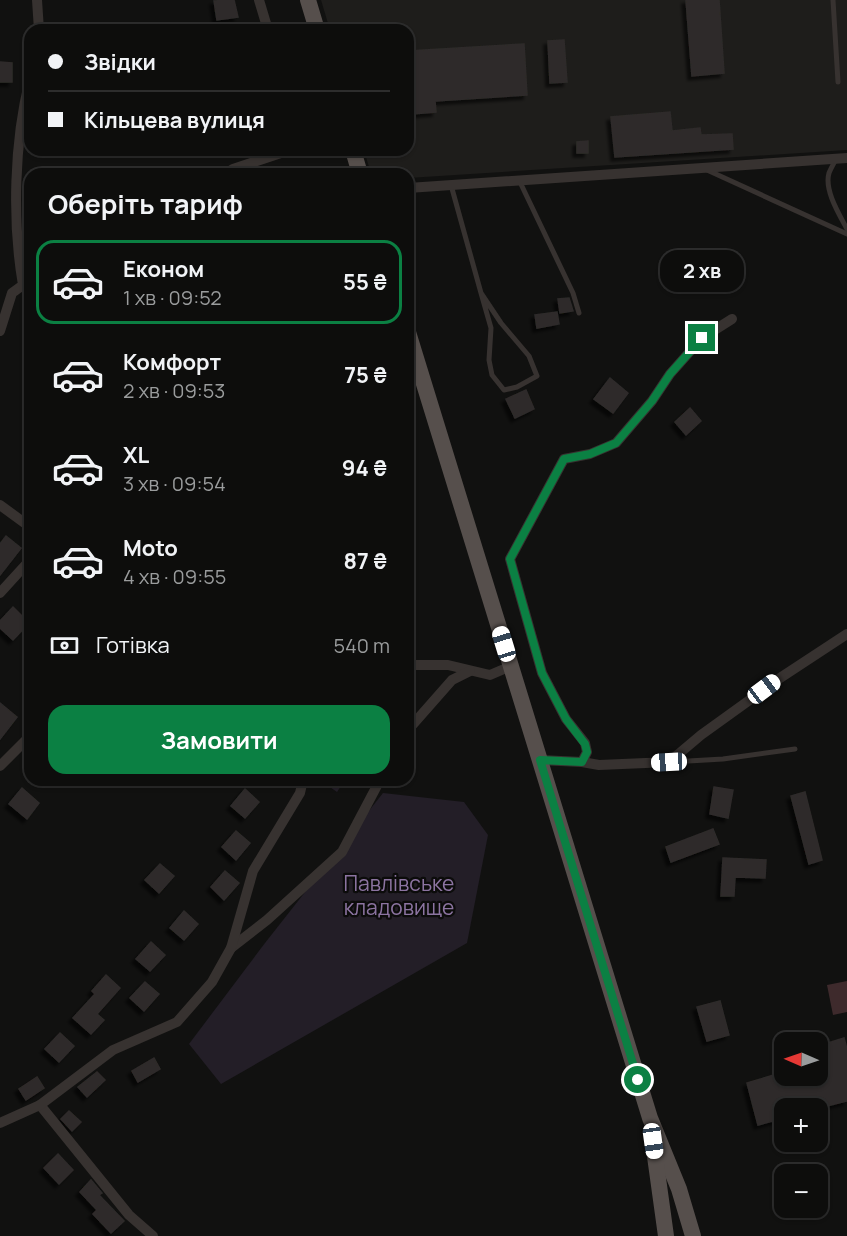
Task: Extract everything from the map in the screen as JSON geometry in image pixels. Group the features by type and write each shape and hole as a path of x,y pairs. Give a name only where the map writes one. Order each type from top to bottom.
{"main road":[{"path":"308,0 315,24"},
{"path":"414,352 650,1118 679,1189 693,1236"},
{"path":"650,1118 666,1236"}],"street":[{"path":"37,0 39,24"},
{"path":"259,0 266,24"},
{"path":"24,110 18,171 18,254 24,273"},
{"path":"236,168 272,156"},
{"path":"414,188 841,159"},
{"path":"0,331 12,292 24,285"},
{"path":"582,762 587,752 585,744 566,719 542,673 510,559 564,459 590,454 616,443 652,401 670,374 702,338 732,319"},
{"path":"0,505 24,523"},
{"path":"0,593 24,567"},
{"path":"540,760 599,765 669,762 701,735 780,678 847,634"},
{"path":"414,665 448,665 490,675 511,666"},
{"path":"414,723 452,680 470,670"},
{"path":"0,766 24,742"},
{"path":"0,1123 40,1105 113,1050 177,1022 212,982 231,948 254,871 300,793 302,786"},
{"path":"231,948 267,920 342,852 377,786"},
{"path":"40,1105 129,1215 153,1236"}],"lane":[{"path":"833,0 838,82"},
{"path":"841,159 829,174 828,183 835,206 847,229"},
{"path":"703,168 847,234"},
{"path":"519,180 573,293 579,313"},
{"path":"451,185 481,293 491,328 489,360 492,375 504,390 517,387 537,376 529,356 501,323 481,293"},
{"path":"669,762 723,759 795,749"}],"shaded area":[{"path":"321,0 847,0 847,150 414,178 414,168 369,168 366,156 414,156 414,24 328,24"},
{"path":"847,981 847,1012 833,1015 827,985"}],"green space":[{"path":"328,786 341,786 337,792"},
{"name":"Павлівське кладовище","path":"383,793 464,802 488,835 467,943 221,1084 189,1044"}],"building":[{"path":"234,0 238,17 217,20 214,1"},
{"path":"686,0 719,0 724,73 692,76"},
{"path":"564,40 567,82 550,83 548,41"},
{"path":"524,44 527,95 435,101 436,112 414,114 414,51"},
{"path":"0,62 12,63 12,82 0,82"},
{"path":"670,112 672,131 700,128 701,135 732,134 733,149 615,157 611,117"},
{"path":"588,141 588,153 577,153 577,142"},
{"path":"569,298 573,311 560,313 558,299"},
{"path":"557,312 559,324 537,328 535,315"},
{"path":"610,378 628,393 613,413 594,399"},
{"path":"526,390 534,409 515,418 506,399"},
{"path":"690,408 701,421 686,435 675,422"},
{"path":"6,536 21,548 0,575 0,544"},
{"path":"13,607 24,618 24,628 13,640 0,628 0,621"},
{"path":"0,703 17,717 0,739"},
{"path":"714,787 733,790 728,818 710,814"},
{"path":"22,788 39,803 27,819 9,804"},
{"path":"245,789 259,802 245,818 231,806"},
{"path":"805,792 822,860 809,864 791,796"},
{"path":"713,829 719,844 671,862 666,847"},
{"path":"236,831 250,843 236,860 222,847"},
{"path":"723,858 766,860 765,878 735,877 734,896 721,896"},
{"path":"160,864 174,876 159,893 145,880"},
{"path":"225,871 239,883 224,900 211,887"},
{"path":"184,911 198,924 184,940 170,928"},
{"path":"151,942 165,955 150,971 136,959"},
{"path":"106,975 120,988 97,1014 104,1020 91,1034 73,1018 95,994 92,991"},
{"path":"145,982 159,994 144,1011 130,998"},
{"path":"720,1001 729,1035 707,1041 697,1007"},
{"path":"60,1033 74,1046 59,1062 45,1049"},
{"path":"844,1038 847,1049 847,1101 828,1106 828,1098 774,1098 774,1121 758,1125 747,1083 774,1075 774,1086 828,1086 828,1043"},
{"path":"154,1058 160,1069 138,1082 132,1071"},
{"path":"97,1072 105,1080 87,1097 78,1087"},
{"path":"37,1077 44,1088 26,1100 19,1089"},
{"path":"69,1111 81,1122 72,1131 61,1119"},
{"path":"58,1154 73,1170 59,1184 44,1168"},
{"path":"91,1180 102,1193 99,1195 124,1221 111,1233 93,1214 97,1210 80,1192"}],"route":[{"path":"638,1080 540,760 582,762 587,752 585,744 566,719 542,673 510,559 564,459 590,454 616,443 652,401 670,374 702,338"}]}
